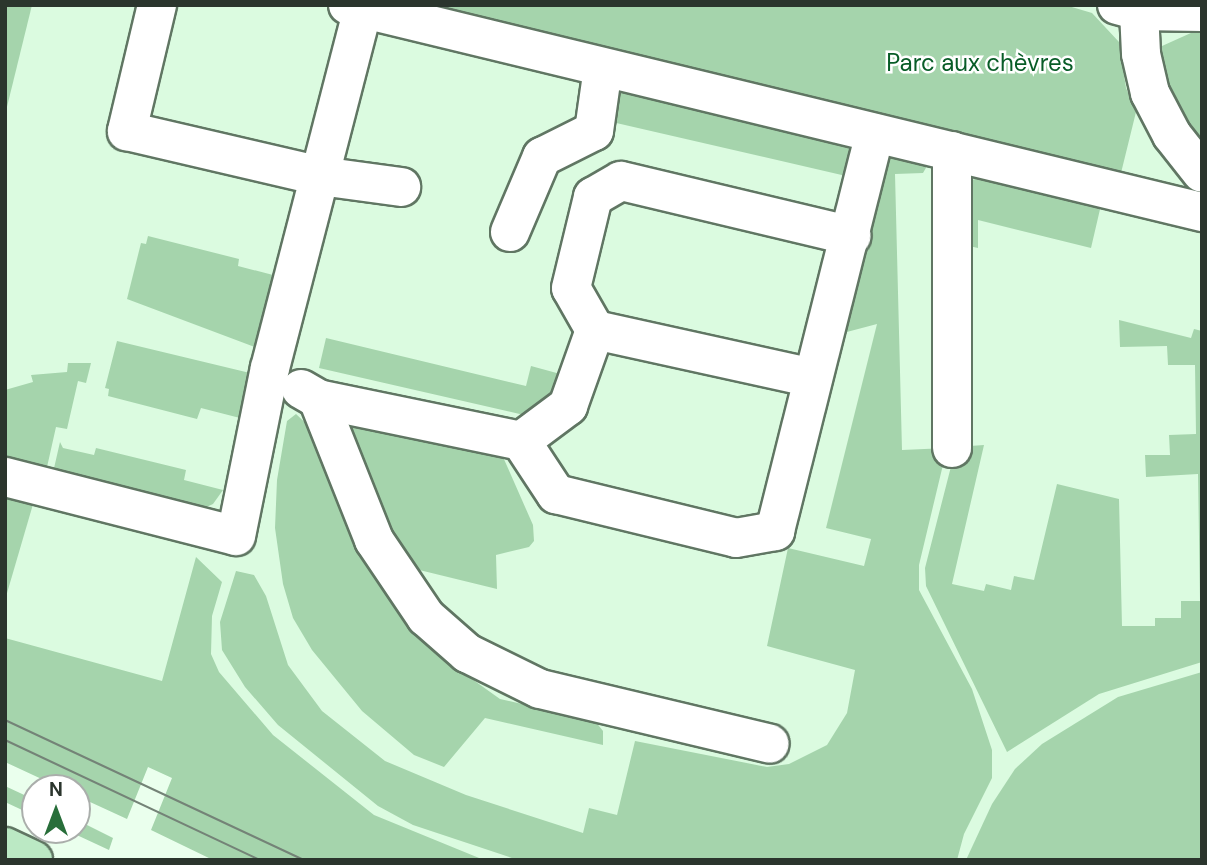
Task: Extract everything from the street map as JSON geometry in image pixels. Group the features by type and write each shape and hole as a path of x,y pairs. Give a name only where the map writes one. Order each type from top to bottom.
{"main road":[{"path":"5,847 33,860"}],"lane":[{"path":"157,5 127,131 320,176 401,187"},
{"path":"5,477 236,536 270,368 320,176 358,6 603,68 1202,212"},
{"path":"1202,12 1128,8 1150,93 1172,135 1202,173"},
{"path":"510,232 542,157 593,131 603,68"},
{"path":"270,368 318,399 521,440 556,494 736,538 775,531 852,236 875,133"},
{"path":"952,151 952,448"},
{"path":"813,378 595,330 571,288 593,197 621,181 852,236"},
{"path":"521,440 568,407 595,330"},
{"path":"318,399 374,540 426,617 467,653 540,689 770,744"}],"shaded area":[{"path":"5,5 1202,5 1202,860 347,860 5,699"}],"green space":[{"path":"5,5 32,5 5,115"},
{"name":"Parc aux chèvres","path":"434,5 1065,5 1092,13 1119,42 1126,88 1136,112 1121,173 463,17"},
{"path":"1202,28 1202,145 1186,129 1155,58 1162,46"},
{"path":"620,92 862,148 855,178 613,122"},
{"path":"888,151 926,162 927,166 923,173 895,174 902,450 947,448 919,565 919,590 972,689 992,750 992,778 964,834 957,860 518,860 413,825 378,806 278,725 245,687 222,650 220,622 236,571 254,575 266,596 288,665 322,711 385,761 466,795 583,833 589,808 617,815 635,741 767,767 789,764 827,745 847,713 855,670 767,646 788,548 864,566 871,539 826,528 877,324 843,333"},
{"path":"981,177 1101,205 1091,248 978,220 978,248 969,246 969,181"},
{"path":"148,236 239,259 238,266 273,275 257,348 127,299 141,243 146,244"},
{"path":"1119,320 1191,338 1194,329 1202,331 1202,662 1099,694 1007,752 926,586 925,568 956,447 984,445 952,584 984,591 986,584 1011,590 1014,576 1034,580 1057,484 1119,499 1122,626 1155,626 1155,618 1181,618 1181,601 1200,601 1198,474 1146,477 1145,455 1170,455 1169,435 1196,434 1195,365 1168,365 1167,346 1120,347"},
{"path":"326,338 526,386 531,366 564,375 552,395 524,415 319,368"},
{"path":"117,341 250,373 240,418 201,408 197,419 108,396 109,389 105,388"},
{"path":"68,363 91,363 86,383 78,381 67,429 56,427 45,476 5,466 5,390 33,382 31,375 67,372"},
{"path":"296,414 313,430 396,602 434,652 500,699 595,721 603,731 603,745 485,718 444,767 414,755 362,711 312,650 293,618 283,584 275,528 277,480 287,421"},
{"path":"341,420 503,457 533,525 534,541 529,547 496,555 497,589 407,567"},
{"path":"60,442 63,448 94,455 96,448 186,470 184,480 223,490 213,504 200,510 52,477"},
{"path":"5,486 36,494 5,600"},
{"path":"196,557 222,582 212,616 211,654 219,672 273,735 374,815 484,860 213,860 151,830 172,778 148,767 127,819 91,802 91,774 31,774 5,762 5,638 162,681"},
{"path":"1202,672 1202,860 966,860 992,804 1015,769 1042,744 1118,697"},
{"path":"5,786 21,793 21,809 5,802"},
{"path":"91,827 113,838 109,850 91,842"}],"tram line":[{"path":"5,720 304,860"},
{"path":"5,740 260,860"}]}
